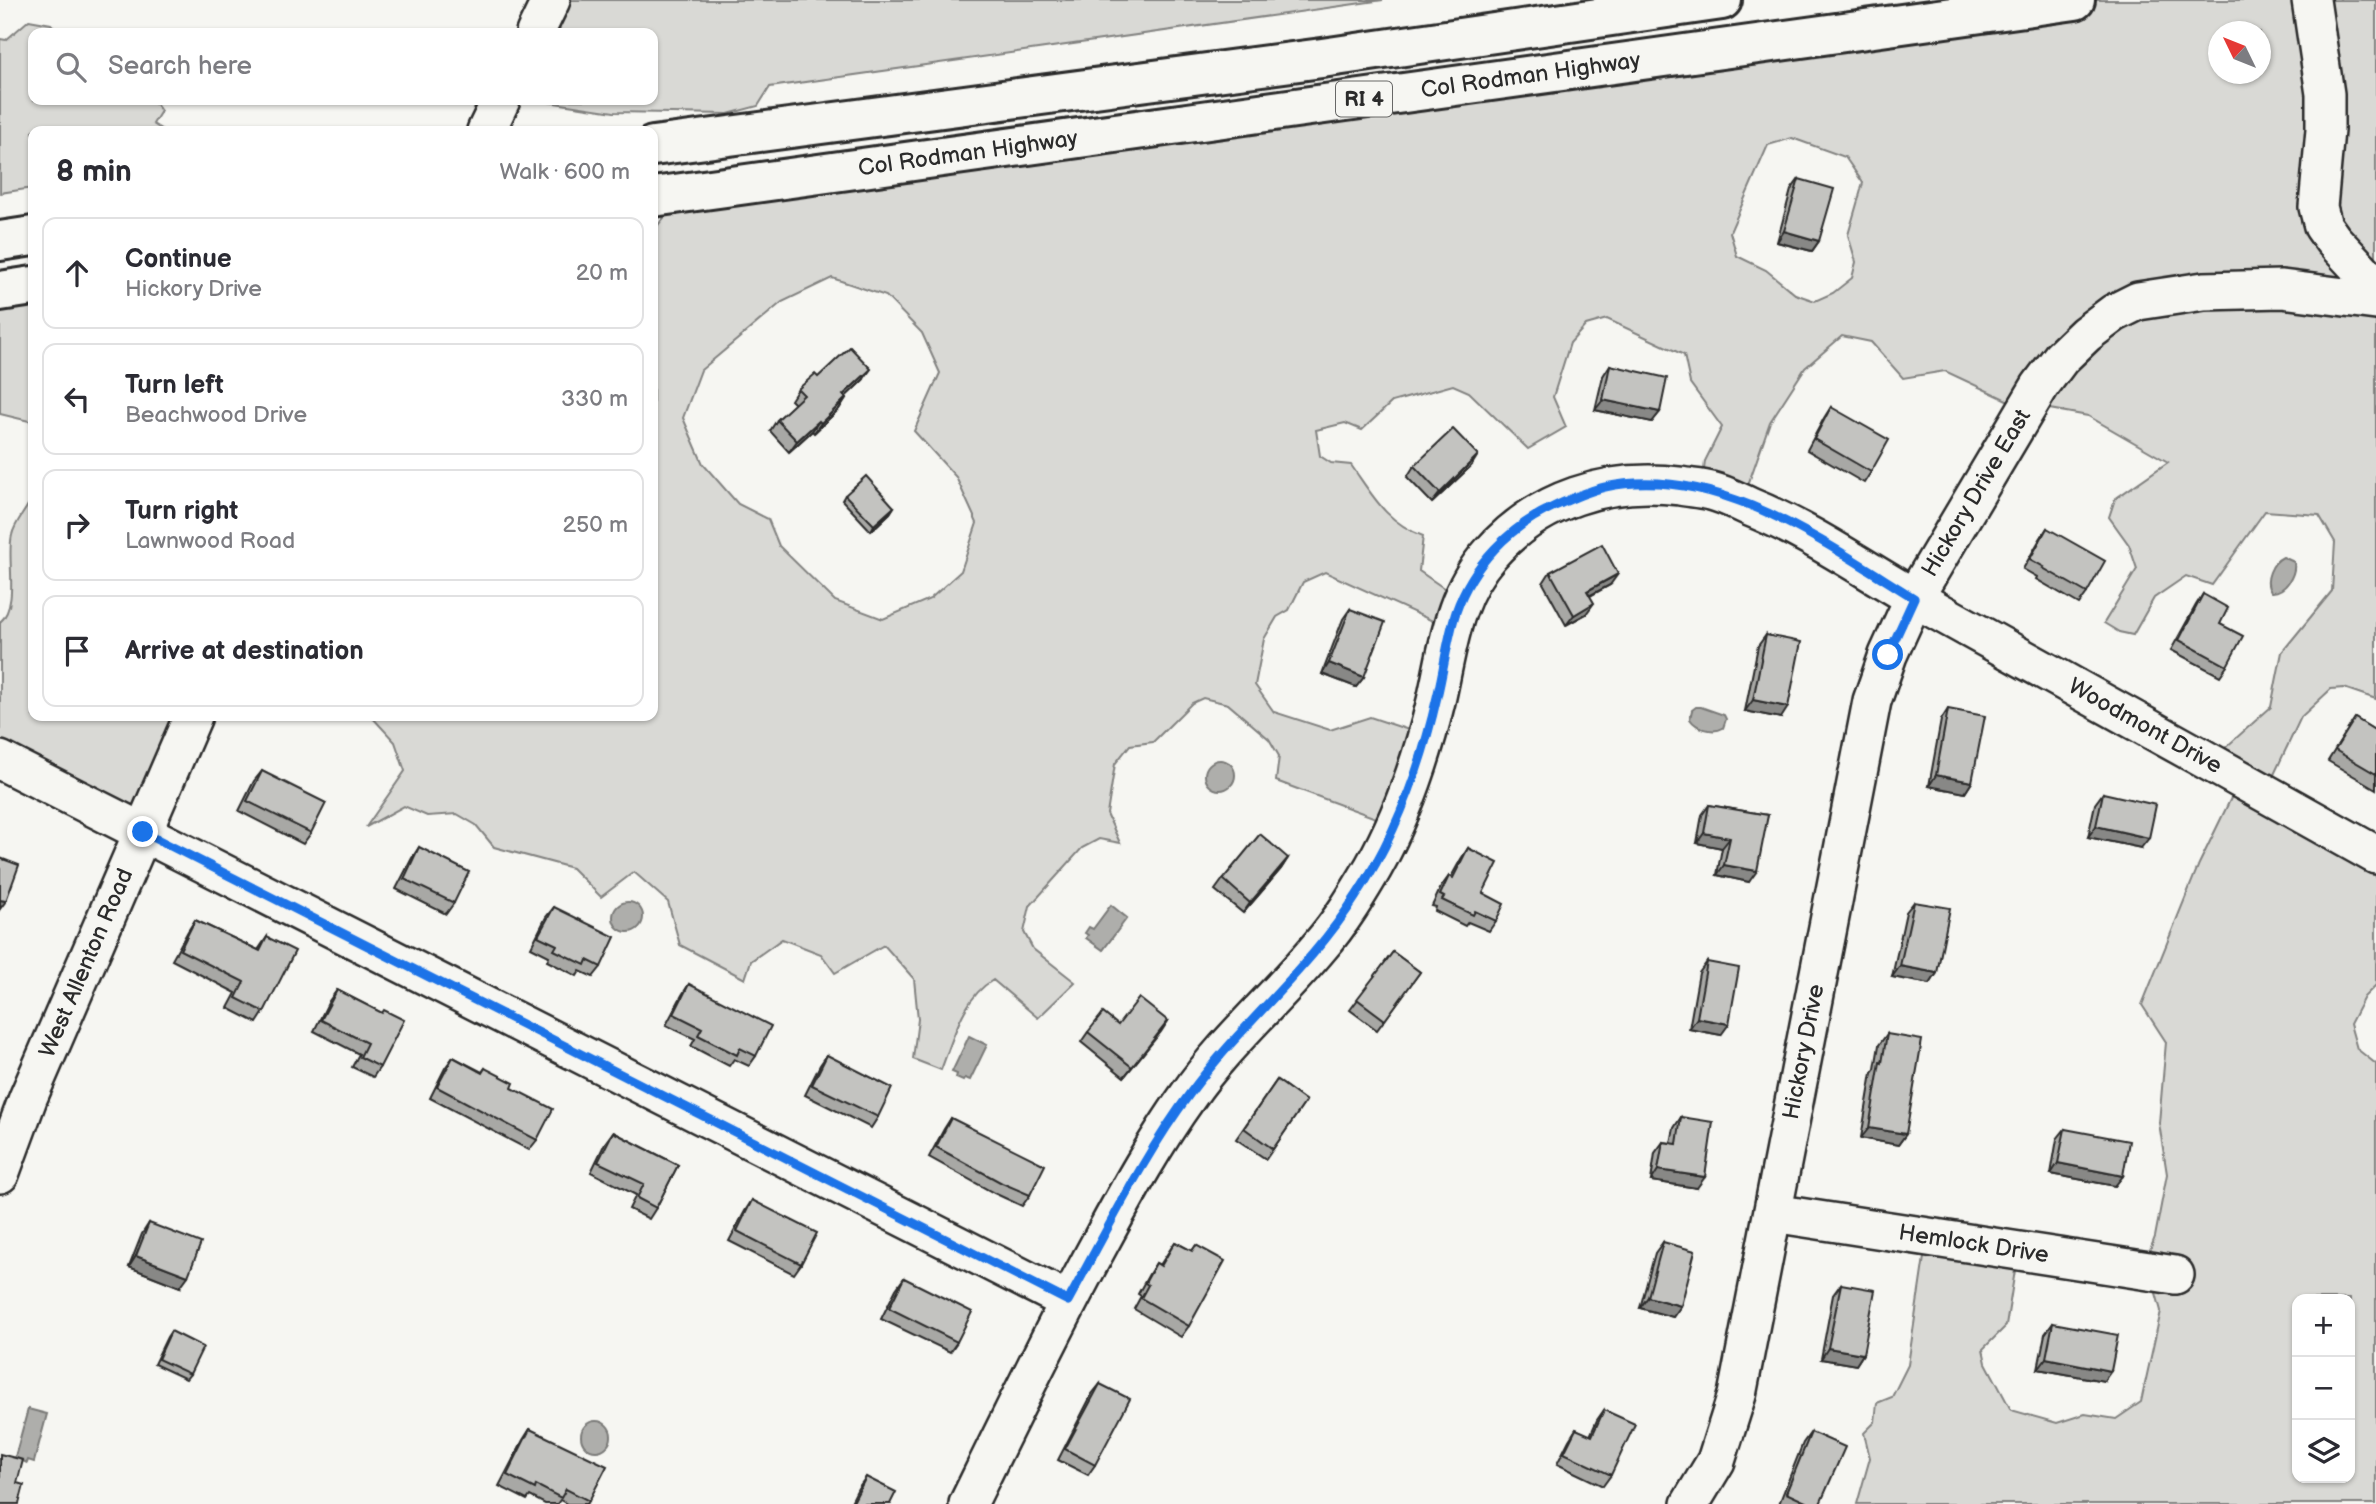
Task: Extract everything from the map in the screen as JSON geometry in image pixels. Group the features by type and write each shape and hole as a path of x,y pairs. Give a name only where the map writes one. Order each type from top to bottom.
{"highway":[{"name":"Col Rodman Highway","path":"658,145 1322,58 1722,0"},
{"name":"Col Rodman Highway","path":"658,196 2075,0"},
{"path":"0,241 28,237"},
{"path":"0,291 28,287"}],"street":[{"path":"537,28 551,0"},
{"path":"2311,0 2325,94 2325,130 2318,207 2323,226 2333,240 2376,286"},
{"path":"488,126 499,105"},
{"name":"Hickory Drive East","path":"1914,598 2040,386 2061,358 2086,334 2114,313 2138,301 2204,291 2282,289 2376,301"},
{"name":"Woodmont Drive","path":"968,1504 1068,1301 1162,1133 1191,1090 1323,943 1357,896 1387,843 1408,796 1423,749 1457,609 1471,579 1489,554 1514,531 1540,513 1589,491 1610,486 1657,483 1710,490 1810,534 1914,598 2376,855"},
{"name":"Hickory Drive","path":"1690,1504 1716,1461 1737,1395 1872,701 1888,655 1914,598"},
{"name":"West Allenton Road","path":"0,1174 28,1098 191,721"},
{"path":"0,760 1068,1301"},
{"name":"Hemlock Drive","path":"1773,1213 2175,1275"}],"shaded area":[{"path":"563,0 1383,0 770,87 758,106 728,114 614,112 568,105 658,105 658,28 549,28"},
{"path":"2058,0 2376,0 2376,699 2344,688 2331,689 2301,717 2263,798 2376,862 2376,985 2364,997 2350,1024 2357,1049 2376,1064 2376,1504 1857,1504 1870,1458 1864,1433 1875,1422 1877,1403 1892,1397 1908,1365 1927,1237 2017,1258 2006,1326 1983,1349 1986,1363 2011,1410 2057,1423 2085,1414 2116,1419 2141,1402 2161,1311 2151,1275 2144,1265 2155,1237 2167,1174 2159,1123 2166,1042 2142,1005 2199,864 2232,796 2207,764 2271,707 2282,652 2332,591 2335,542 2319,515 2265,511 2212,585 2186,576 2154,598 2133,635 2119,632 2104,623 2137,569 2129,545 2109,517 2115,499 2168,462 2088,416 2011,402 1945,371 1903,378 1871,342 1842,336 1805,368 1770,422 1741,505 1701,495 1705,461 1722,427 1690,383 1684,355 1607,319 1586,325 1570,343 1553,397 1566,427 1528,449 1469,392 1453,385 1392,402 1362,430 1345,423 1316,430 1320,456 1331,463 1351,465 1390,516 1423,536 1419,571 1470,606 1459,633 1325,572 1303,582 1289,610 1277,617 1264,639 1255,685 1274,712 1330,730 1370,717 1427,736 1400,827 1276,781 1279,756 1269,739 1228,704 1203,698 1192,703 1153,742 1130,745 1115,764 1107,814 1120,843 1099,839 1082,848 1030,906 1024,932 1033,949 1075,982 1038,1018 993,980 983,987 967,1008 941,1070 913,1059 918,1019 914,979 884,945 835,973 821,954 782,939 751,961 745,979 680,945 668,902 634,872 601,897 572,868 494,847 476,825 457,814 427,816 404,806 366,827 405,771 395,742 376,721 658,721 658,225 671,209","holes":["1792,138 1845,157 1863,183 1848,235 1856,262 1852,278 1833,293 1815,301 1795,294 1766,270 1737,256 1730,232 1768,145","832,278 886,296 922,333 940,373 914,431 956,477 977,523 961,571 930,599 883,619 835,601 779,546 768,519 738,504 703,464 683,418 701,370 782,302"]},
{"path":"29,20 51,24 55,28 28,28 28,105 157,105 161,111 153,124 156,126 28,126 28,189 0,193 0,39 6,40"},
{"path":"28,289 28,421 0,414 0,293"},
{"path":"28,505 28,721 202,721 154,829 0,759 0,622 6,614 11,593 11,544 17,523"},
{"path":"2283,557 2294,562 2293,572 2281,590 2271,592 2268,577 2275,563"},
{"path":"1696,707 1724,715 1726,719 1723,728 1710,730 1696,725 1690,719 1692,710"},
{"path":"1220,760 1231,764 1235,775 1231,786 1220,790 1209,786 1205,775 1209,764"},
{"path":"628,902 639,906 643,917 639,928 628,932 617,928 613,917 617,906"},
{"path":"1111,905 1127,918 1103,950 1086,938 1088,935 1085,933 1089,927 1093,929"},
{"path":"969,1036 987,1045 970,1080 965,1078 963,1081 956,1078 957,1074 952,1072"},
{"path":"28,1409 47,1414 34,1462 28,1460 27,1463 15,1457"},
{"path":"596,1421 602,1422 610,1430 610,1442 602,1450 596,1451 590,1450 582,1442 581,1436 582,1430 590,1422"}],"building":[{"path":"1799,179 1834,189 1819,241 1784,231"},
{"path":"850,347 871,369 843,395 846,398 821,423 819,421 797,441 777,420 804,395 798,389 815,374 818,377"},
{"path":"1610,365 1667,378 1660,412 1603,400"},
{"path":"1831,407 1889,440 1871,472 1814,439"},
{"path":"1453,429 1478,455 1440,493 1414,466"},
{"path":"866,476 894,507 874,525 845,495"},
{"path":"2047,528 2105,561 2087,593 2030,559"},
{"path":"1602,544 1618,574 1587,591 1594,603 1574,615 1550,572"},
{"path":"2203,594 2228,608 2220,624 2243,636 2227,666 2179,640"},
{"path":"1350,609 1385,622 1364,677 1329,663"},
{"path":"1766,635 1801,642 1788,707 1753,700"},
{"path":"1948,709 1985,716 1972,782 1936,775"},
{"path":"2355,718 2376,731 2376,774 2335,750"},
{"path":"262,771 326,803 311,833 247,801"},
{"path":"2103,793 2156,805 2149,838 2096,826"},
{"path":"1709,805 1768,815 1757,871 1724,865 1730,838 1704,833"},
{"path":"1260,834 1288,858 1250,903 1223,879"},
{"path":"419,847 469,872 454,903 404,879"},
{"path":"1468,848 1498,863 1483,893 1504,904 1496,921 1475,911 1473,915 1442,900 1444,897 1440,895 1449,876 1453,878"},
{"path":"0,858 19,865 6,901 0,900"},
{"path":"1914,902 1950,908 1937,973 1900,966"},
{"path":"554,907 615,937 601,967 587,960 585,965 554,950 557,945 538,936"},
{"path":"195,920 260,951 267,937 295,951 264,1012 236,998 244,982 180,950"},
{"path":"1393,952 1420,972 1385,1020 1357,999"},
{"path":"1707,962 1739,968 1729,1024 1697,1018"},
{"path":"689,984 771,1026 756,1056 740,1048 737,1055 698,1035 702,1028 674,1014"},
{"path":"337,990 382,1013 384,1010 404,1020 380,1067 360,1057 367,1043 321,1020"},
{"path":"1139,998 1168,1021 1132,1067 1088,1032 1103,1013 1118,1025"},
{"path":"1887,1034 1922,1040 1906,1134 1869,1128"},
{"path":"827,1055 892,1088 878,1117 812,1085"},
{"path":"453,1057 482,1073 485,1068 514,1083 512,1088 553,1109 537,1140 437,1087"},
{"path":"1277,1080 1306,1101 1273,1149 1244,1128"},
{"path":"1681,1117 1713,1122 1705,1177 1658,1170 1663,1142 1677,1144"},
{"path":"951,1118 1045,1165 1030,1195 936,1147"},
{"path":"2065,1129 2129,1141 2123,1176 2058,1163"},
{"path":"613,1132 678,1165 656,1208 637,1198 644,1184 598,1162"},
{"path":"752,1200 817,1233 801,1264 737,1231"},
{"path":"149,1223 201,1243 188,1276 136,1256"},
{"path":"1175,1242 1192,1251 1196,1245 1225,1261 1189,1326 1141,1298 1148,1285 1145,1283 1156,1263 1161,1266"},
{"path":"1663,1242 1695,1251 1681,1306 1648,1297"},
{"path":"904,1278 972,1312 957,1342 889,1308"},
{"path":"1841,1284 1875,1290 1863,1354 1828,1348"},
{"path":"2053,1323 2118,1335 2111,1371 2046,1358"},
{"path":"171,1331 203,1347 190,1374 158,1359"},
{"path":"1100,1384 1130,1399 1095,1465 1065,1449"},
{"path":"1604,1410 1635,1424 1611,1475 1564,1453 1576,1429 1592,1436"},
{"path":"530,1429 607,1466 589,1501 566,1489 561,1498 536,1485 535,1489 507,1475"},
{"path":"1811,1432 1845,1447 1820,1504 1810,1504 1786,1493"},
{"path":"0,1454 23,1460 17,1483 24,1485 19,1504 0,1504"},
{"path":"866,1477 896,1492 890,1504 852,1504"}],"route":[{"path":"143,832 1068,1301 1128,1191 1191,1090 1323,943 1357,896 1387,843 1408,796 1437,696 1457,609 1471,579 1489,554 1514,531 1540,513 1589,491 1610,486 1657,483 1710,490 1810,534 1914,598 1888,655"}]}
